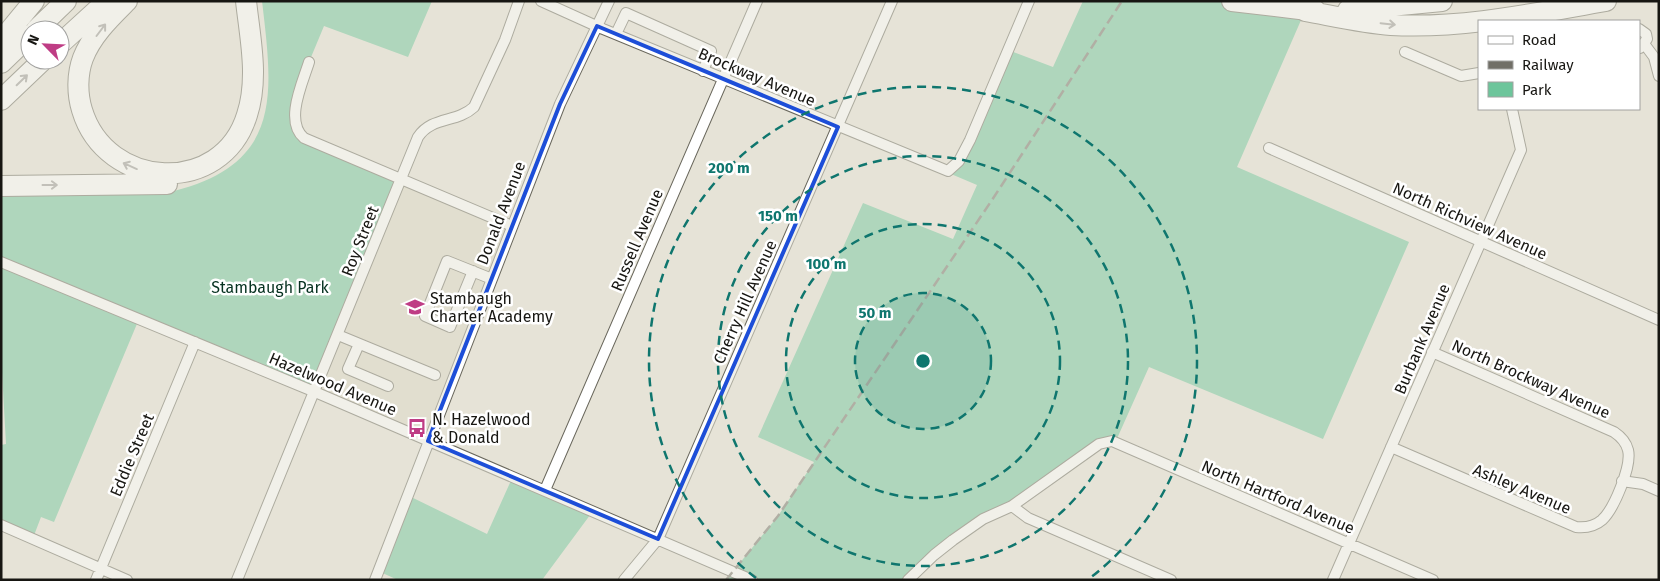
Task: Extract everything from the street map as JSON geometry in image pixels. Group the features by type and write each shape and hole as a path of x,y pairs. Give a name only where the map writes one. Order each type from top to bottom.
{"highway":[{"path":"1,41 34,1"},
{"path":"46,20 66,1"},
{"path":"70,35 107,1"},
{"path":"127,1 104,25 83,59 79,79 81,107 92,134 110,154 133,168 166,174 192,169 210,161 227,148 243,124 250,102 253,70 246,1"},
{"path":"1,186 177,184 197,179 223,165 246,142 254,128 261,106 264,64 256,1"},
{"path":"1232,1 1390,25 1454,24 1478,21"},
{"path":"1305,12 1421,5 1442,1"},
{"path":"1491,20 1606,1"},
{"path":"1,63 20,45"},
{"path":"1,100 32,70"}],"street":[{"name":"Roy Street","path":"237,580 423,129 438,121 468,113 474,107 506,40 519,1"},
{"name":"Brockway Avenue","path":"541,1 944,171 953,168 959,161 1029,1"},
{"name":"Donald Avenue","path":"375,580 560,104 609,1"},
{"name":"Russell Avenue","path":"545,490 756,1"},
{"name":"Cherry Hill Avenue","path":"624,580 658,539 892,1"},
{"path":"616,34 626,13 711,51 702,70"},
{"path":"1640,30 1646,34 1642,46 1654,57 1659,76"},
{"path":"1405,52 1462,76 1478,74"},
{"path":"309,62 296,110 295,122 300,135 310,142 512,226"},
{"name":"Burbank Avenue","path":"1333,580 1521,150 1512,110"},
{"name":"North Richview Avenue","path":"1270,148 1659,320"},
{"path":"473,272 450,327 425,316 447,261 492,279"},
{"name":"Hazelwood Avenue","path":"1,262 315,392 752,580"},
{"path":"338,335 435,375"},
{"name":"Eddie Street","path":"96,580 195,342"},
{"path":"359,344 348,369 388,386"},
{"name":"North Brockway Avenue","path":"1432,352 1614,432 1628,449 1629,464 1622,481"},
{"name":"North Hartford Avenue","path":"1012,506 1099,444 1112,441 1432,580"},
{"name":"Ashley Avenue","path":"1391,447 1576,527 1589,527 1608,514 1622,481"},
{"path":"1622,481 1642,484 1659,491"},
{"path":"908,580 953,540 983,519 1012,506 1028,518 1171,580"},
{"path":"1,525 127,580"}],"highlighted area":[{"path":"597,26 838,127 658,539 428,441 560,104"}],"shaded area":[{"name":"Stambaugh Charter Academy","path":"401,179 512,226 428,441 315,392"}],"green space":[{"name":"Stambaugh Park","path":"262,1 432,1 408,57 324,26 309,62 296,111 300,135 401,179 315,392 139,319 54,522 41,517 33,538 1,525 1,445 6,444 1,354 1,193 174,191 210,179 235,163 253,143 263,120 268,95 268,66"},
{"path":"1083,1 1306,1 1305,11 1237,167 1409,242 1323,439 1149,367 1115,443 1112,441 996,512 908,580 726,580 778,516 814,462 758,437 863,203 953,239 977,185 944,171 951,170 1008,50 1053,67"},
{"path":"513,476 593,511 542,580 398,580 378,571 407,495 487,534"}],"railway":[{"path":"726,580 778,516 992,200 1122,1"}],"place":[{"name":"Stambaugh Charter Academy","path":"415,307"},
{"name":"N. Hazelwood & Donald","path":"417,428"}]}
